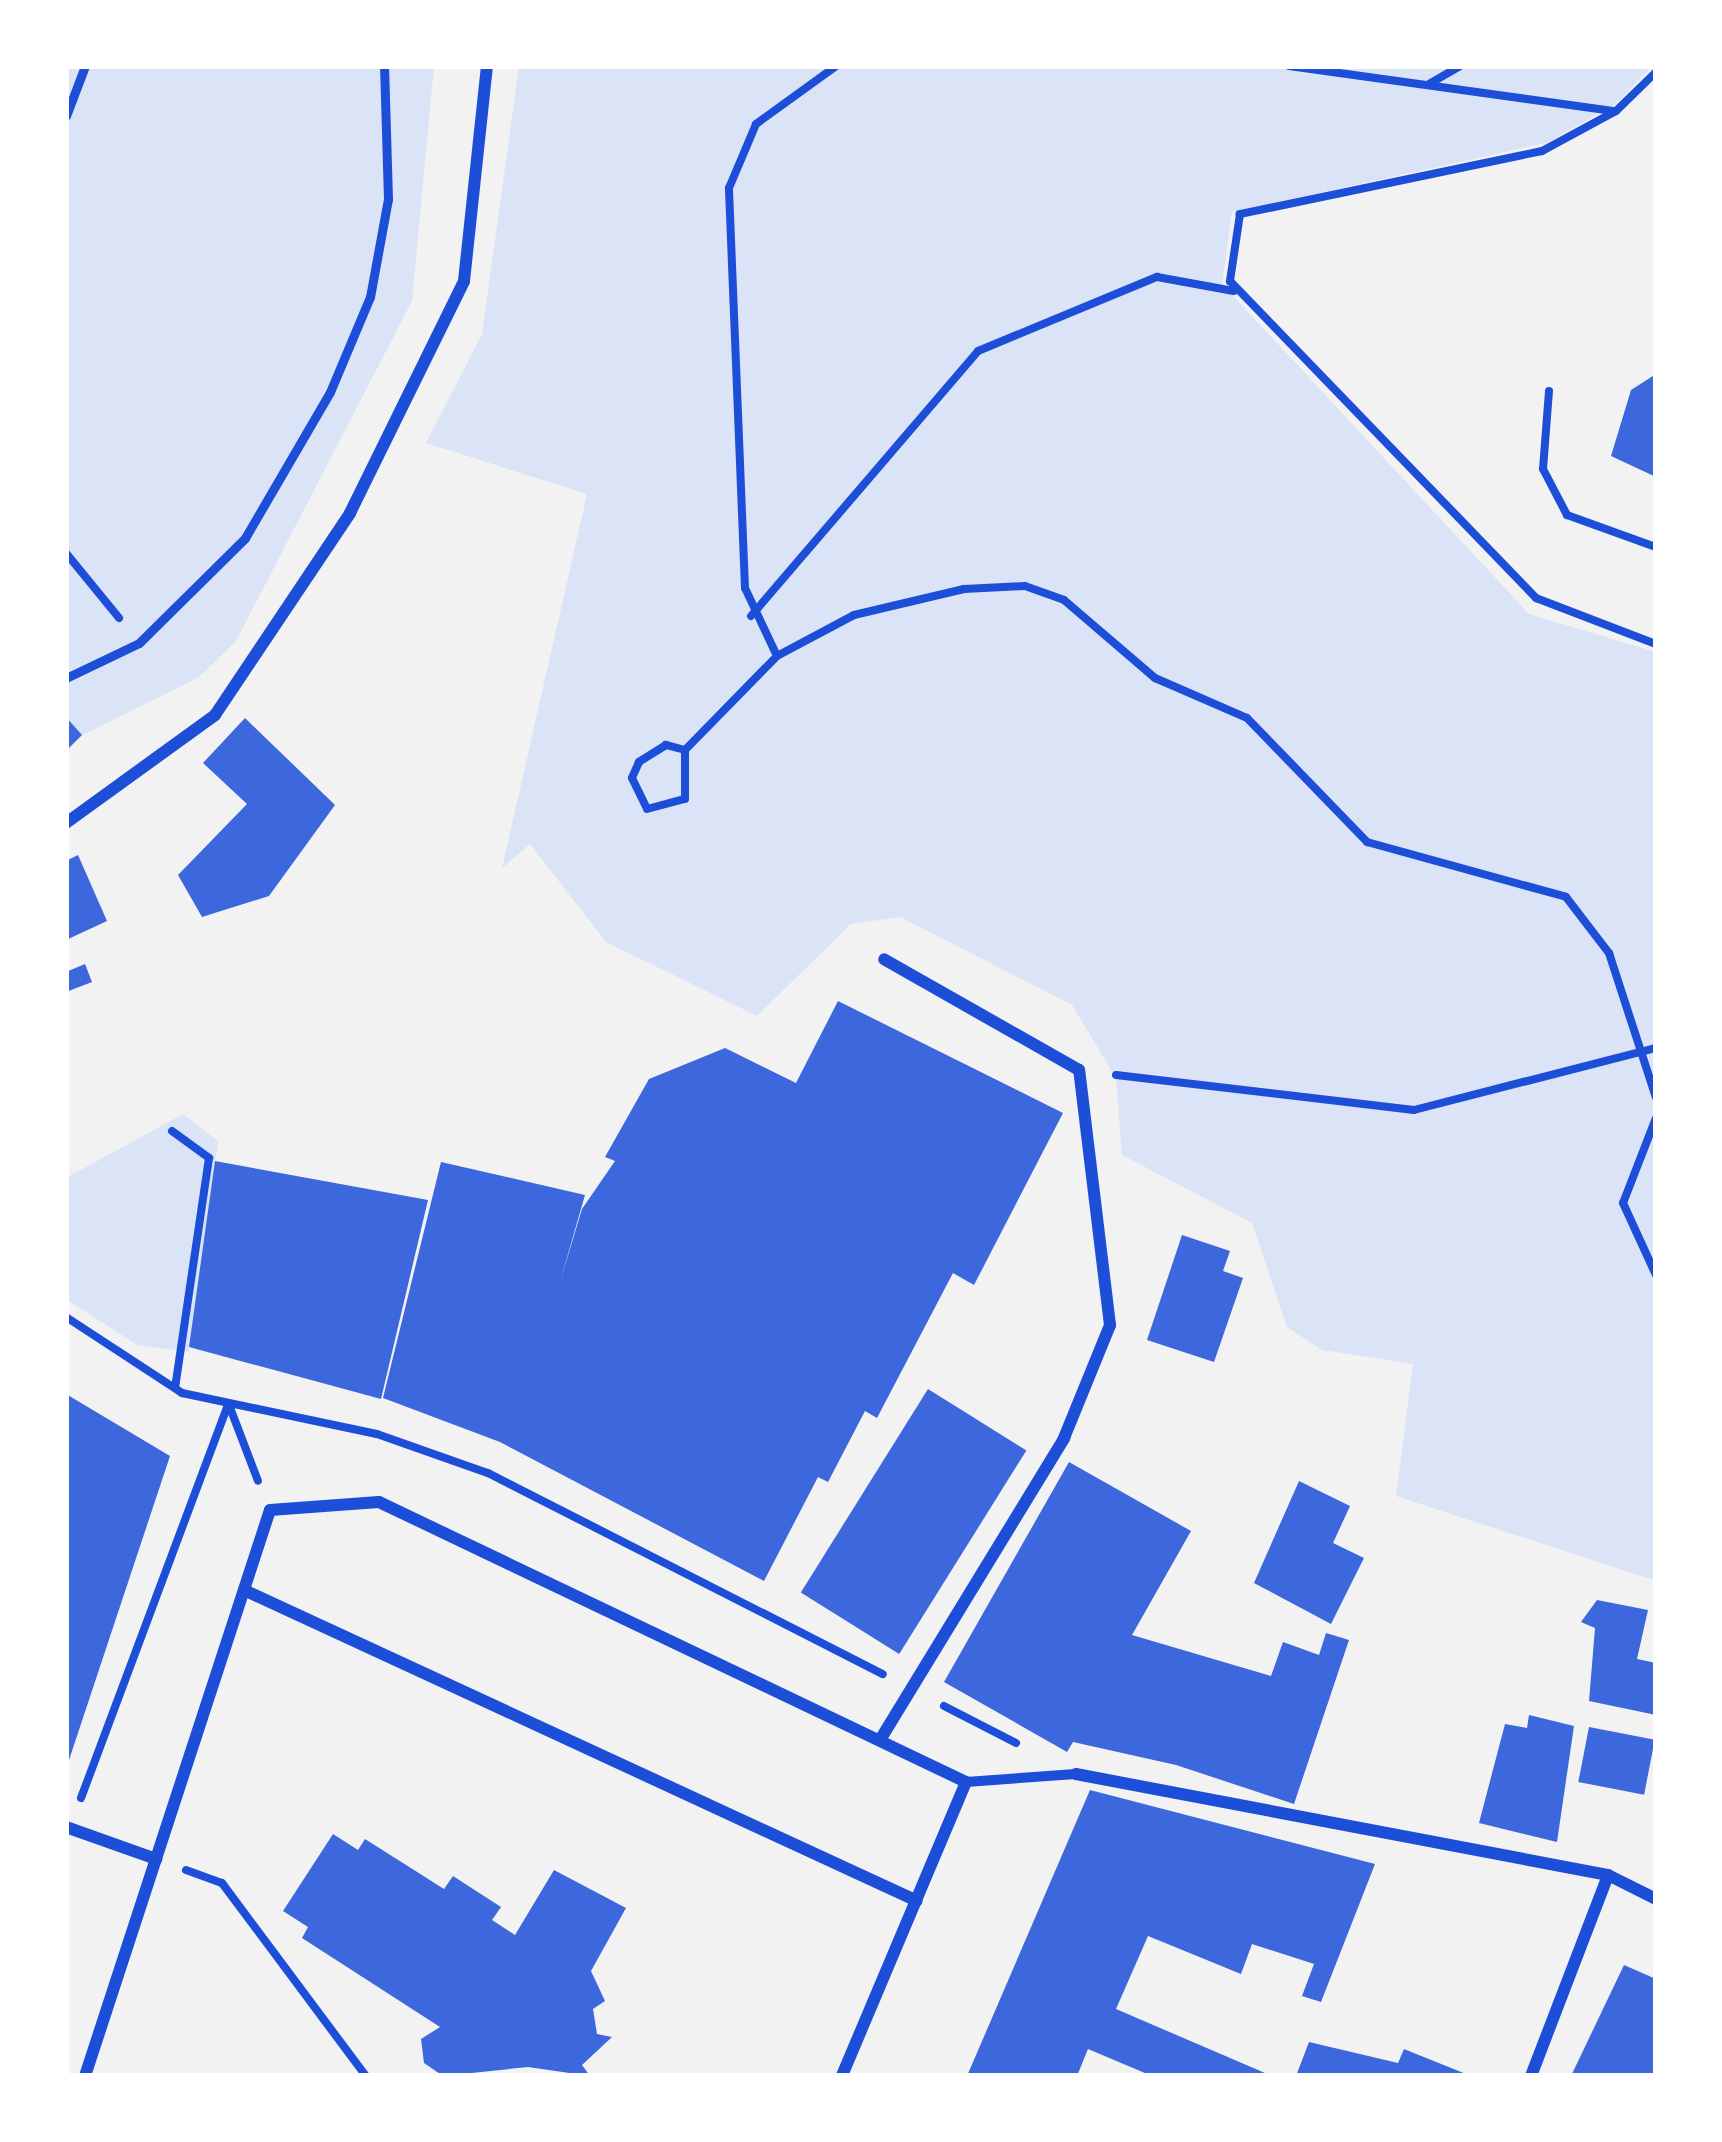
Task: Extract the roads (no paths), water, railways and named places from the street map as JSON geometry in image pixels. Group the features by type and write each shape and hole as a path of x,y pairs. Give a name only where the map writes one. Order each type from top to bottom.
{"street":[{"path":"66,823 215,715 350,513 464,281 487,66"},
{"path":"880,1740 1064,1438 1110,1325 1079,1070 884,959"},
{"path":"85,2076 270,1510 379,1502 966,1782 1076,1774 1608,1876 1656,1899"},
{"path":"244,1590 917,1901"},
{"path":"842,2076 966,1782"},
{"path":"68,1827 156,1859"},
{"path":"1531,2076 1608,1876"}],"lane":[{"path":"66,116 85,66"},
{"path":"66,678 139,643 245,538 330,392 370,297 388,199 384,66"}]}
